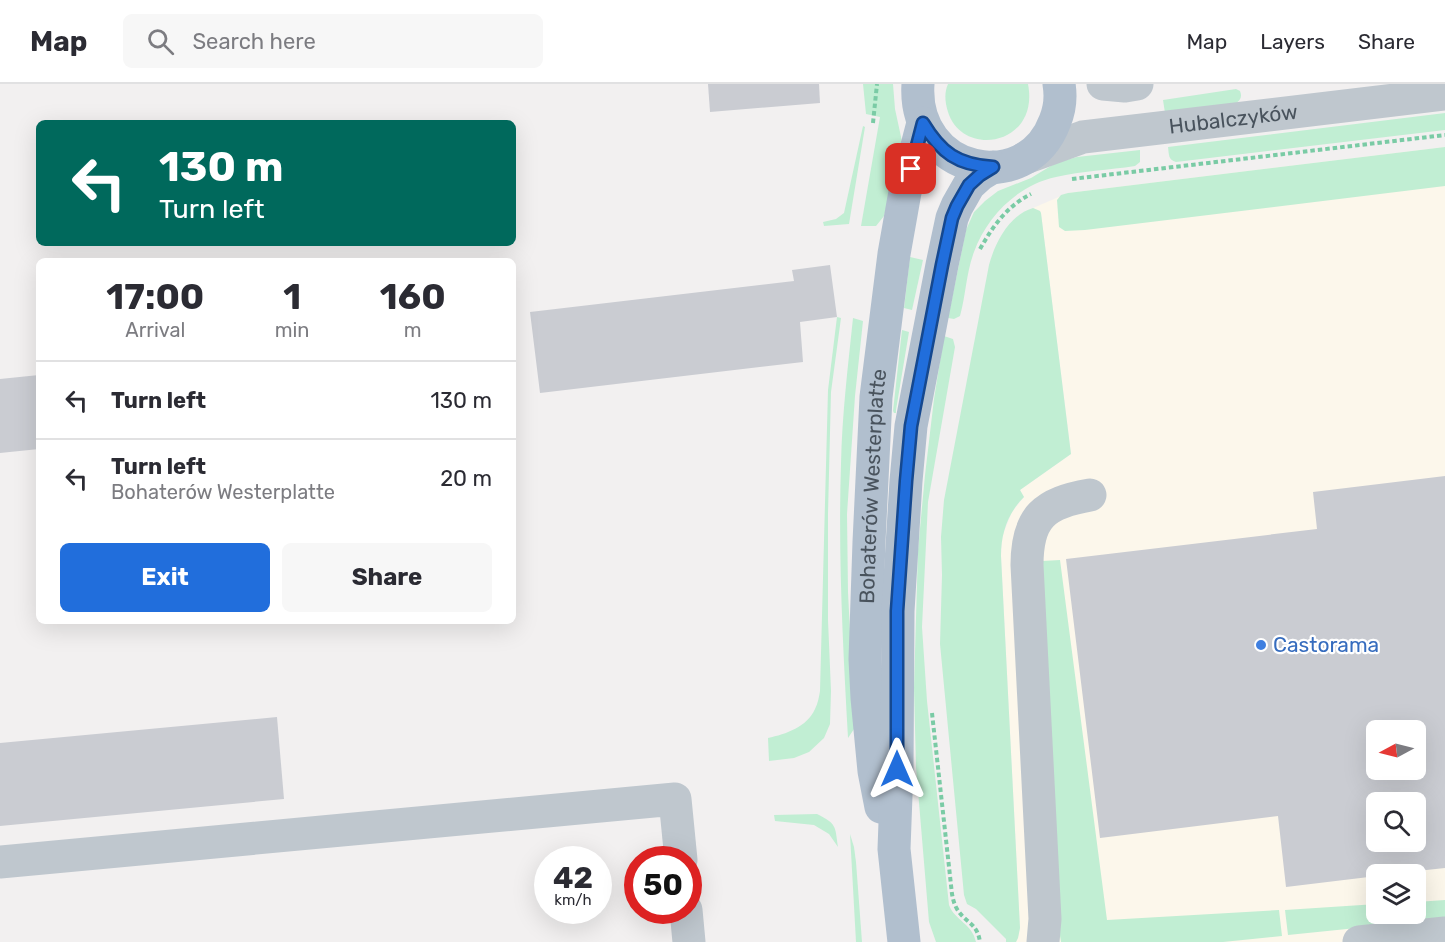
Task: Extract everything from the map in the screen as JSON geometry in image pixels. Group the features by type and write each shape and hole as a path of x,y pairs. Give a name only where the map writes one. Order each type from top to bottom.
{"main road":[{"path":"918,84 918,105 923,123 932,138 944,151 959,160 975,166 993,167 1025,158 1040,146 1052,130 1059,112 1059,84"},
{"name":"Bohaterów Westerplatte","path":"906,937 894,849 881,807 874,771 865,659 866,596 876,397 885,316 905,192 923,123"},
{"name":"Bohaterów Westerplatte","path":"894,849 897,769 897,611 911,426 952,218 969,185 993,167"}],"street":[{"path":"1103,84 1125,86 1137,84"},
{"name":"Hubalczyków","path":"1025,158 1083,137 1445,94"},
{"path":"1043,942 1045,919 1027,545 1033,527 1043,512 1056,503 1090,495"},
{"path":"0,862 675,799 680,846"},
{"path":"687,924 689,942"},
{"path":"1359,942 1445,933"}],"path":[{"path":"873,123 877,84"},
{"path":"1064,181 1089,176 1445,135"},
{"path":"977,258 1000,217 1023,198 1039,189"},
{"path":"931,704 952,894 958,912 978,932 980,942"}],"shaded area":[{"path":"1445,147 1445,942 1016,942 1020,928 1001,556 1002,537 1012,512 1024,497 1020,490 1071,454 1041,213 1033,208 1068,193"}],"green space":[{"path":"863,84 893,84 895,109 903,146 884,216 876,226 861,226 880,117 866,114"},
{"path":"948,84 1028,84 1029,105 1023,121 1012,132 998,138 983,140 969,136 956,127 946,105 945,94"},
{"path":"1236,89 1240,91 1241,97 1234,105 1165,113 1163,100"},
{"path":"1445,113 1445,130 1176,162 1170,158 1168,147"},
{"path":"863,126 865,127 849,224 824,226 823,222 836,219 844,213"},
{"path":"1445,147 1445,186 1085,230 1065,231 1059,227 1057,200 1061,195 1068,193"},
{"path":"1140,150 1140,162 1135,166 1076,173 1042,181 1029,187 1006,204 987,226 974,252 960,316 954,319 948,318 966,230 974,212 985,201 998,191 1031,178 1054,164 1066,160"},
{"path":"1033,208 1041,213 1071,454 1020,490 1024,497 1006,524 1002,539 1020,928 1016,942 1006,942 1006,939 976,909 967,904 964,895 940,644 941,537 944,500 989,265 999,239 1010,223"},
{"path":"910,257 923,260 912,310 904,308"},
{"path":"837,317 841,318 831,392 828,514 830,724 824,738 809,752 794,758 769,761 768,738 789,732 807,721 816,707 820,691 828,390"},
{"path":"853,318 863,321 847,514 854,712 854,729 848,738 840,498 843,427"},
{"path":"902,330 909,332 896,413 894,413 893,411"},
{"path":"944,336 953,339 955,347 928,502 922,627 927,701 949,905 955,915 971,930 976,942 936,942 929,922 916,767 914,688 918,550 934,399"},
{"path":"1060,560 1107,920 1279,910 1282,936 1223,942 1061,942 1042,561"},
{"path":"817,814 834,826 838,847 829,834 814,825 775,821 774,815"},
{"path":"850,834 856,862 862,942 856,942"},
{"path":"1445,900 1445,919 1426,921 1426,901"},
{"path":"1366,905 1366,924 1396,924 1288,935 1285,910"}],"building":[{"path":"708,84 819,84 820,103 710,112"},
{"path":"830,265 837,317 800,322 803,362 540,393 530,312 794,281 792,270"},
{"path":"36,375 36,449 0,453 0,379"},
{"name":"Castorama","path":"1445,476 1445,868 1426,870 1426,864 1366,864 1366,877 1286,887 1278,816 1100,838 1066,559 1317,529 1313,492"},
{"path":"277,717 284,799 0,826 0,743"}],"place":[{"name":"Castorama","path":"1261,645"}],"route":[{"path":"897,769 897,611 911,426 952,218 969,185 993,167 975,166 944,151 932,138 923,123 911,169"}]}
